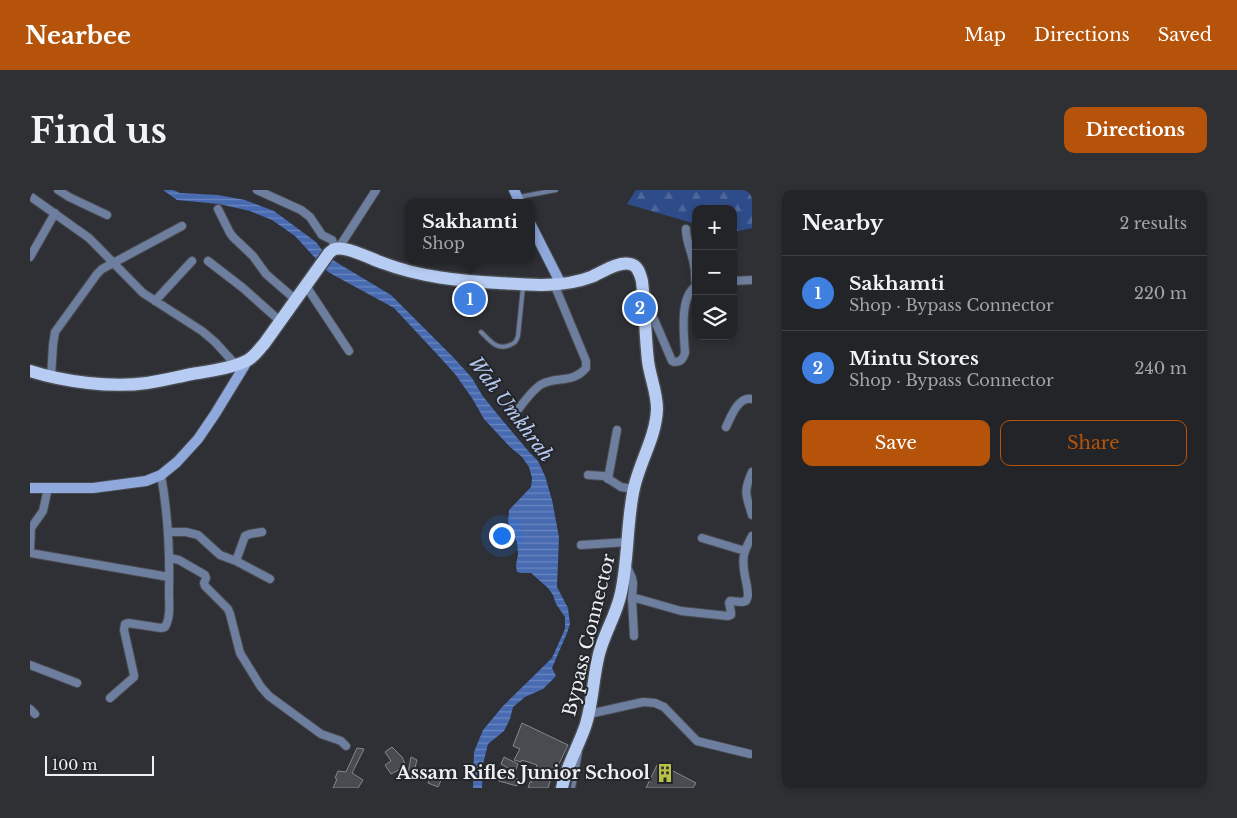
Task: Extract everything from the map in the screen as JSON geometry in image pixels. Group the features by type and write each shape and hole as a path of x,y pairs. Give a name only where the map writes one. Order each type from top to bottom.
{"main road":[{"path":"30,371 51,377 86,382 140,384 223,368 248,360 259,350 316,272 334,251"},
{"name":"Bypass Connector","path":"334,251 354,252 387,265 443,278 523,284 558,284 580,281 618,265 628,263 639,271 645,308 648,361 656,392 657,409 653,432 634,489 626,565 620,596 599,653 589,714 583,735 562,788"}],"street":[{"path":"58,190 107,215"},
{"path":"257,190 306,213 322,235 332,240 334,251"},
{"path":"334,251 376,190"},
{"path":"30,196 88,238 134,285 202,331 235,364"},
{"path":"218,209 230,234 253,256 266,274 296,300"},
{"path":"30,256 55,213"},
{"path":"51,377 55,332 97,274 182,226"},
{"path":"686,229 686,240 692,259"},
{"path":"517,410 541,385 573,378 582,373 586,368 586,360 558,284 535,234"},
{"path":"155,300 192,261"},
{"path":"208,261 243,288 280,322"},
{"path":"737,281 752,280"},
{"path":"306,286 349,351"},
{"path":"645,308 654,319 672,361 680,361 684,358 685,353 684,316 686,299 692,289"},
{"path":"30,488 93,488 146,481 161,475 177,462 198,439 248,360"},
{"path":"726,427 741,401 752,399"},
{"path":"608,478 617,430"},
{"path":"752,472 746,490 752,515"},
{"path":"588,474 604,476 621,487 634,489"},
{"path":"110,698 134,677 125,624 162,628 166,627 168,623 168,532 161,475"},
{"path":"48,488 42,511 31,528 30,552 169,578"},
{"path":"168,532 186,532 198,535 220,555 270,578"},
{"path":"236,561 244,536 262,532"},
{"path":"632,596 681,611 731,615 730,601 746,601 748,596 743,565 745,551 752,536"},
{"path":"702,538 745,551"},
{"path":"581,545 628,542"},
{"path":"169,558 179,560 205,575 205,586 230,614 240,653 261,687 269,696 321,734 341,741 346,746"},
{"path":"626,565 633,583 634,636"},
{"path":"30,665 77,683"},
{"path":"589,714 643,702 654,703 664,708 697,742 750,754"}],"lane":[{"path":"517,197 556,190"},
{"path":"480,332 501,348 514,344 518,336 523,284"},
{"path":"574,788 583,735"}],"green space":[{"path":"636,190 752,190 752,228 737,231 737,205 692,205 692,223 627,204"}],"shaded area":[{"path":"163,190 218,195 245,200 274,211 316,242 325,254 336,262 391,295 472,378 482,395 538,461 545,476 552,500 559,537 557,587 568,608 570,624 552,668 556,676 543,689 525,697 513,707 504,731 488,744 483,764 482,788 473,788 474,752 483,730 503,706 552,658 565,629 565,617 548,588 531,573 517,572 517,542 508,522 509,510 531,487 532,478 529,467 522,457 484,419 455,374 394,308 328,272 295,236 272,220 250,211 219,204 177,200"}],"building":[{"path":"522,723 568,745 558,766 555,765 548,788 528,788 530,782 532,782 537,765 522,760 521,762 514,760 520,749 513,746"},
{"path":"392,747 402,757 406,766 391,774 385,765 391,761 385,752"},
{"path":"357,748 364,749 352,773 363,780 358,788 333,788 338,771 346,772"},
{"path":"411,757 417,760 412,779 407,778"},
{"path":"504,757 518,764 515,772 501,764"},
{"name":"Assam Rifles Junior School","path":"658,763 696,783 693,788 646,788"},
{"path":"432,774 442,778 438,787 428,783"},
{"path":"500,775 518,779 517,786 499,781"}],"place":[{"name":"Sakhamti","path":"470,299"},
{"name":"Mintu Stores","path":"640,308"},
{"name":"Assam Rifles Junior School","path":"665,773"}],"water label":[{"name":"Wah Umkhrah","path":"511,409"}]}
